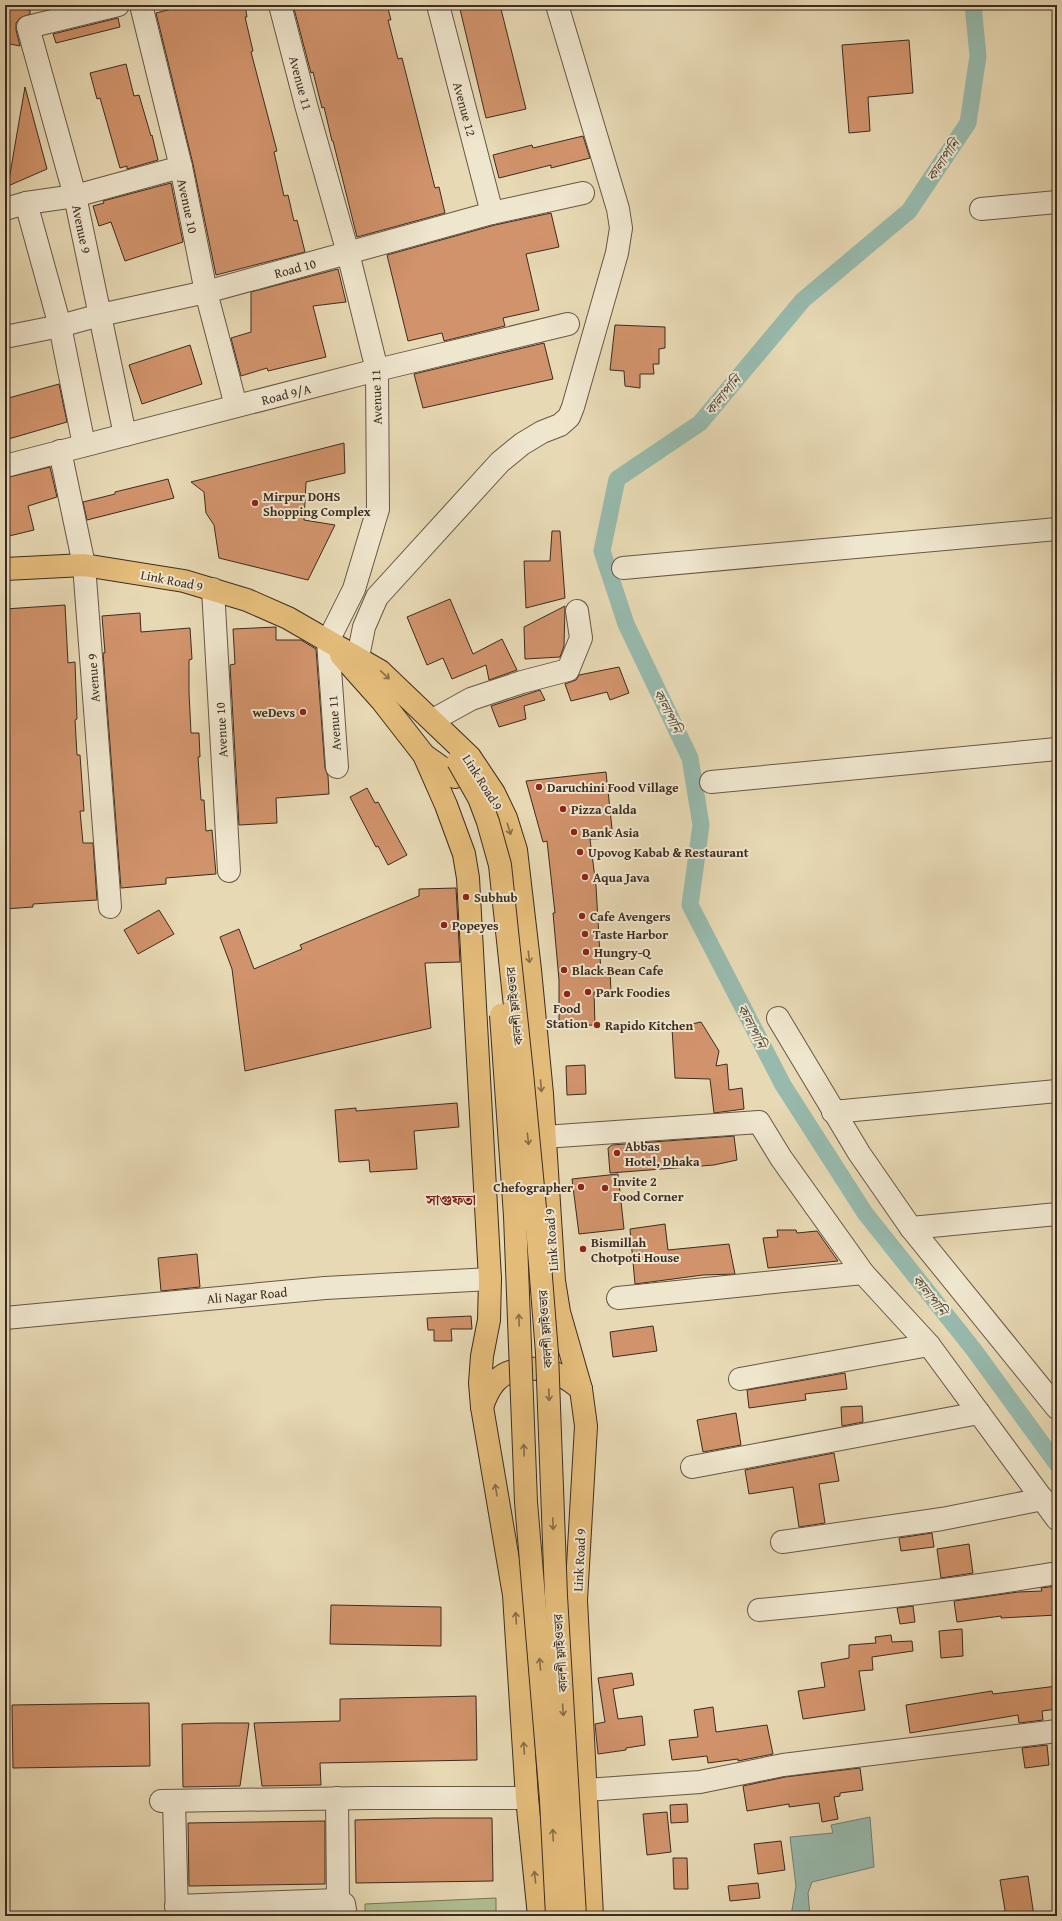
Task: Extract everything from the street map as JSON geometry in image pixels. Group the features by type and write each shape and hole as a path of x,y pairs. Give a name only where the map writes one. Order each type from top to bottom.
{"main road":[{"name":"Link Road 9","path":"5,569 84,565 184,581 247,600 288,618 380,671 470,757 494,793 506,818 516,850 530,970 554,1281 559,1312 581,1389 586,1426 576,1600 592,1916"},
{"name":"Link Road 9","path":"328,641 382,701 424,755 446,805 464,854 468,878 490,1279 489,1320 482,1356 480,1383 482,1406 514,1595 527,1798 539,1916"},
{"name":"কালশী ফ্লাইওভার","path":"438,726 456,769 479,798 488,822 500,865 522,1073 547,1353 556,1596 576,1916"},
{"path":"424,755 456,769 475,813 492,881 515,1216 526,1502 551,1800 557,1916"},
{"path":"482,1406 487,1392 496,1381 508,1372 516,1370 532,1368 545,1370 563,1376 581,1389"}],"street":[{"name":"Avenue 9","path":"118,5 28,27 74,196 125,434"},
{"name":"Avenue 10","path":"141,5 181,167 206,292 236,406"},
{"name":"Avenue 11","path":"280,5 306,105 348,253 376,370 378,509 354,589 328,641 336,767"},
{"name":"Avenue 12","path":"438,5 492,213"},
{"path":"358,657 364,627 377,597 500,462 529,440 542,432 560,425 569,417 573,407 616,254 621,228 618,209 557,5"},
{"path":"5,209 26,203 74,196 181,167"},
{"name":"Road 10","path":"5,337 60,326 100,315 206,292 492,213 583,193"},
{"path":"981,209 1057,202"},
{"path":"26,203 60,326 84,445"},
{"name":"Road 9/A","path":"5,466 376,370 568,324"},
{"name":"Avenue 9","path":"60,451 84,565 110,907"},
{"path":"623,568 1057,529"},
{"name":"Avenue 10","path":"213,589 229,871"},
{"path":"438,726 471,699 522,682 568,670 581,638 577,611"},
{"path":"711,782 1057,749"},
{"path":"778,1018 833,1112 911,1228 1056,1404"},
{"path":"833,1112 1057,1092"},
{"path":"544,1137 759,1122 781,1158 863,1273 929,1345 1057,1519"},
{"path":"911,1228 1057,1214"},
{"path":"618,1298 863,1273"},
{"name":"Ali Nagar Road","path":"5,1318 325,1288 490,1279"},
{"path":"740,1379 929,1345"},
{"path":"692,1466 979,1413"},
{"path":"782,1542 942,1519 1042,1499"},
{"path":"758,1610 874,1599 1004,1582 1057,1573"},
{"path":"586,1790 700,1782 783,1765 1057,1731"},
{"path":"337,1798 342,1908 176,1911 167,1801 337,1798 527,1798"}],"green space":[{"path":"496,1898 496,1916 365,1916 365,1904"}],"shaded area":[{"path":"870,1817 874,1867 812,1882 808,1893 810,1916 791,1916 796,1886 790,1837 833,1833 831,1825"}],"building":[{"path":"187,5 245,5 247,17 245,17 253,51 251,52 277,151 274,152 284,196 288,195 294,221 297,220 305,252 216,275 193,164 156,13"},
{"path":"293,5 387,5 391,20 388,20 398,59 402,58 435,188 439,187 445,213 357,237 324,107 322,108 313,72 311,73"},
{"path":"459,5 500,5 526,109 486,118"},
{"path":"7,7 30,10 30,14 20,18 16,23 20,46 5,43"},
{"path":"118,18 120,27 56,43 53,34"},
{"path":"909,40 913,93 868,97 870,131 849,133 842,45"},
{"path":"126,64 134,96 139,95 151,136 152,135 158,160 127,169 127,166 120,168 100,98 97,99 90,73"},
{"path":"25,87 47,169 8,186 15,145"},
{"path":"583,136 590,158 551,168 551,165 499,178 493,155 532,145 533,148"},
{"path":"171,183 183,242 125,261 111,222 99,226 93,206 104,203 103,201"},
{"path":"551,213 559,247 526,254 539,310 503,318 505,326 444,341 442,333 408,341 387,255 495,225"},
{"path":"338,269 346,302 313,306 326,357 268,371 267,368 241,376 231,338 251,332 251,292"},
{"path":"615,325 665,327 665,348 659,349 659,364 653,364 654,374 640,374 640,388 625,386 624,371 610,370"},
{"path":"544,343 553,379 423,408 414,374"},
{"path":"190,345 202,384 142,404 129,365"},
{"path":"59,384 67,422 5,440 5,399"},
{"name":"Mirpur DOHS Shopping Complex","path":"344,443 345,473 306,482 304,520 335,525 308,580 219,558 214,525 206,513 204,492 191,482"},
{"path":"50,467 57,497 28,506 34,530 5,537 5,478"},
{"path":"168,479 174,498 87,520 83,502 115,494 115,492"},
{"path":"552,531 560,531 565,598 526,608 524,561 550,561"},
{"path":"450,599 473,654 502,639 517,670 489,680 486,665 452,679 443,658 427,665 407,617"},
{"path":"65,605 68,663 75,662 77,719 75,720 77,755 80,755 84,811 80,811 83,843 93,843 97,900 33,904 33,907 5,909 5,609"},
{"path":"565,606 564,646 560,657 525,659 524,627"},
{"path":"140,613 141,632 190,628 192,659 189,660 191,733 199,733 200,757 198,757 201,800 204,800 206,831 212,830 216,874 166,878 166,884 121,888 103,653 105,653 102,616"},
{"path":"276,627 276,640 301,640 316,649 325,768 328,776 329,794 276,798 277,823 239,825 230,665 235,664 233,629"},
{"path":"619,667 629,693 610,700 607,692 571,701 565,684 576,680 579,675"},
{"path":"540,690 545,700 524,706 526,719 499,727 491,706"},
{"path":"606,772 613,838 590,839 596,886 601,973 610,972 611,991 594,992 595,1025 559,1026 559,980 553,913 555,913 547,841 543,842 526,781"},
{"path":"367,788 375,803 378,802 407,855 388,865 378,846 376,847 350,797"},
{"path":"456,888 460,962 425,963 431,1028 245,1071 232,969 220,937 239,929 254,969 302,949 300,945 419,896 419,889"},
{"path":"159,910 174,934 138,954 124,930"},
{"path":"701,1022 719,1051 716,1066 727,1064 729,1090 742,1088 744,1109 714,1113 710,1079 675,1078 672,1028"},
{"path":"585,1065 586,1094 567,1095 566,1066"},
{"path":"457,1103 459,1127 414,1131 417,1169 370,1172 369,1160 339,1162 335,1110 356,1108 356,1111"},
{"path":"734,1136 737,1160 714,1165 610,1173 608,1148 612,1145"},
{"path":"618,1174 624,1229 579,1234 572,1179"},
{"path":"665,1224 668,1250 729,1244 735,1274 703,1275 635,1284 630,1229"},
{"path":"777,1230 796,1230 797,1233 817,1231 838,1261 768,1268 763,1238 778,1237"},
{"path":"197,1254 200,1287 161,1291 158,1258"},
{"path":"471,1316 472,1329 451,1329 452,1341 434,1341 434,1330 428,1330 427,1318"},
{"path":"653,1326 657,1351 613,1357 610,1332"},
{"path":"845,1373 847,1389 805,1394 806,1400 749,1408 747,1390"},
{"path":"862,1406 863,1422 842,1426 841,1407"},
{"path":"736,1413 741,1445 703,1452 697,1420"},
{"path":"834,1453 839,1481 819,1484 825,1523 799,1527 793,1487 749,1494 745,1470"},
{"path":"932,1533 934,1547 901,1551 899,1538"},
{"path":"969,1544 973,1573 941,1578 937,1549"},
{"path":"1057,1586 1057,1615 1001,1618 1001,1616 957,1622 954,1601 1018,1592 1042,1591 1041,1588"},
{"path":"331,1605 441,1607 441,1646 330,1644"},
{"path":"913,1606 915,1622 900,1624 897,1608"},
{"path":"962,1629 963,1656 941,1658 939,1631"},
{"path":"891,1635 892,1642 912,1641 913,1651 872,1657 873,1670 859,1671 865,1710 803,1719 798,1691 825,1687 821,1663 849,1658 849,1645 876,1643 875,1637"},
{"path":"632,1673 634,1685 613,1689 618,1719 642,1716 645,1745 626,1748 626,1750 598,1754 595,1724 605,1722 598,1678"},
{"path":"1057,1686 1057,1709 1042,1711 1043,1720 1019,1723 1018,1715 910,1733 906,1705 992,1691 993,1694"},
{"path":"476,1696 477,1760 320,1763 321,1785 262,1786 254,1723 340,1721 340,1699"},
{"path":"149,1703 150,1766 13,1768 12,1705"},
{"path":"713,1707 716,1732 767,1725 773,1754 738,1761 738,1759 708,1763 707,1756 672,1760 669,1740 698,1737 694,1710"},
{"path":"249,1723 240,1786 183,1787 182,1724"},
{"path":"1047,1745 1049,1765 1025,1768 1022,1748"},
{"path":"860,1768 863,1790 840,1793 840,1796 834,1797 838,1819 822,1822 819,1803 789,1807 789,1804 747,1811 743,1786 785,1777"},
{"path":"687,1804 688,1822 671,1823 670,1805"},
{"path":"667,1812 671,1852 647,1855 643,1814"},
{"path":"492,1818 493,1881 356,1883 355,1820"},
{"path":"325,1821 325,1884 189,1886 188,1823"},
{"path":"781,1841 785,1870 758,1874 754,1844"},
{"path":"673,1858 687,1858 688,1889 674,1889"},
{"path":"1028,1876 1034,1916 1006,1916 1000,1880"},
{"path":"758,1883 760,1898 730,1901 728,1886"}],"waterway":[{"name":"কালাপানি","path":"973,5 978,56 968,123 909,211 803,300 700,423 617,479 602,551 626,624 690,758 701,825 690,905 783,1085 865,1213 974,1350 1057,1464"}],"place":[{"name":"Mirpur DOHS Shopping Complex","path":"255,503"},
{"name":"weDevs","path":"303,712"},
{"name":"Daruchini Food Village","path":"539,787"},
{"name":"Pizza Calda","path":"563,809"},
{"name":"Bank Asia","path":"574,832"},
{"name":"Upovog Kabab & Restaurant","path":"580,852"},
{"name":"Aqua Java","path":"585,877"},
{"name":"Subhub","path":"466,897"},
{"name":"Cafe Avengers","path":"582,916"},
{"name":"Popeyes","path":"444,925"},
{"name":"Taste Harbor","path":"585,934"},
{"name":"Hungry-Q","path":"586,952"},
{"name":"Black Bean Cafe","path":"564,970"},
{"name":"Park Foodies","path":"588,992"},
{"name":"Food Station","path":"567,994"},
{"name":"Rapido Kitchen","path":"597,1025"},
{"name":"Abbas Hotel, Dhaka","path":"617,1153"},
{"name":"Chefographer","path":"581,1187"},
{"name":"Invite 2 Food Corner","path":"605,1188"},
{"name":"Bismillah Chotpoti House","path":"583,1249"}],"district":[{"name":"সাগুফতা","path":"451,1200"}]}
